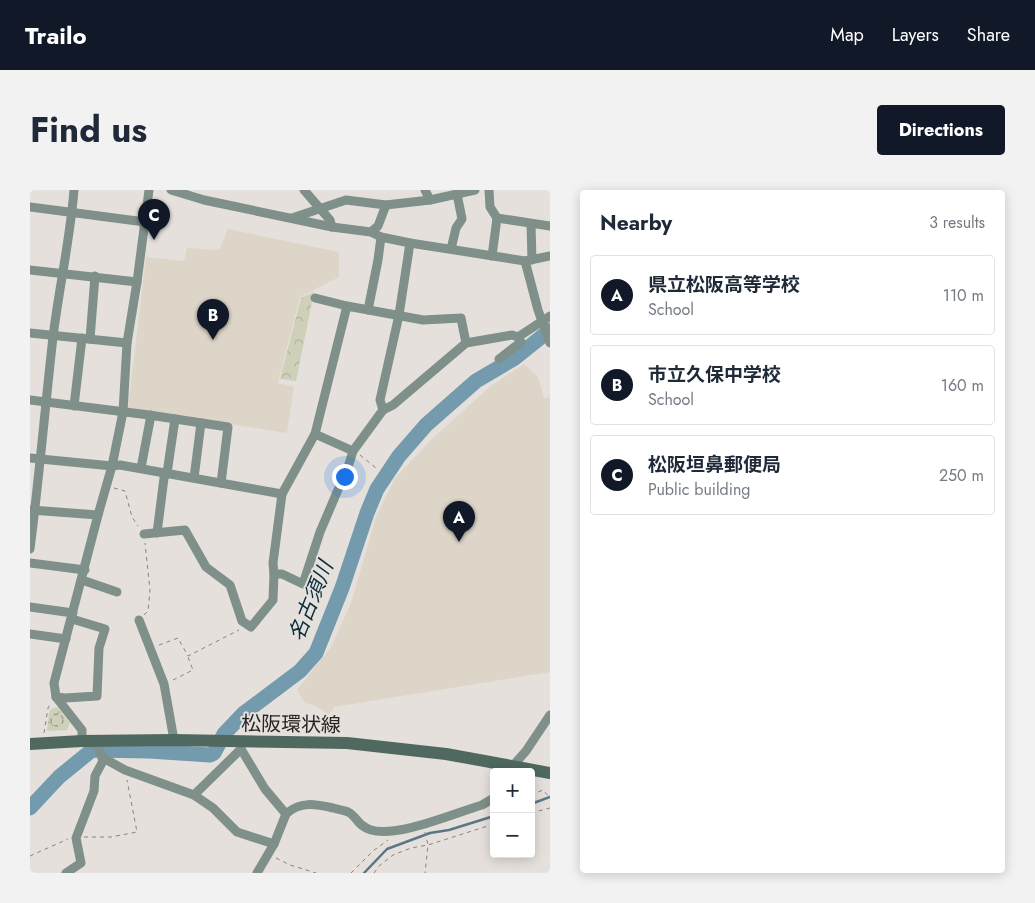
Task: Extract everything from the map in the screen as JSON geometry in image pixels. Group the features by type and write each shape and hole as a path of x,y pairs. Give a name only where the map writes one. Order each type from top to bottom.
{"main road":[{"name":"松阪環状線","path":"30,744 82,741 174,740 204,740 239,744 347,743 446,754 506,768"},
{"name":"松阪環状線","path":"535,772 550,773"}],"street":[{"path":"30,550 32,510 42,459 54,336 74,190"},
{"path":"66,873 80,864 76,838 94,791 95,776 103,761 98,746 82,741 82,730 56,696 54,683 112,466 123,412 127,342 146,222 149,190"},
{"path":"171,190 204,200 332,227 371,232 381,237 410,243 528,260 550,256"},
{"path":"204,200 206,190"},
{"path":"345,190 346,200"},
{"path":"426,190 430,200"},
{"path":"489,190 490,207 497,218 492,256"},
{"path":"303,191 330,220 332,227"},
{"path":"291,218 346,200 386,205 430,200 470,191"},
{"path":"451,249 456,228 462,219 457,194"},
{"path":"371,232 378,226 386,205"},
{"path":"30,207 146,222"},
{"path":"497,218 550,226"},
{"path":"531,224 528,260 546,319 550,343"},
{"path":"368,310 381,237"},
{"path":"383,410 380,400 398,315 410,243"},
{"path":"30,270 137,282"},
{"path":"74,406 95,276"},
{"path":"315,298 423,320 461,318 466,343"},
{"path":"144,534 186,530 206,568 230,585 242,621 251,628 273,600 273,563 282,494 315,434 347,306"},
{"path":"518,337 546,319"},
{"path":"30,333 127,342"},
{"path":"274,574 282,574 303,584 320,532 353,450 383,410 393,405 466,343 512,335 518,337 521,342 499,359"},
{"path":"30,400 228,427 221,483"},
{"path":"141,468 151,415"},
{"path":"157,533 164,478 167,473 175,419"},
{"path":"194,478 201,423"},
{"path":"315,434 353,450"},
{"path":"30,458 141,468 282,494"},
{"path":"32,510 98,515"},
{"path":"30,563 83,575 117,592"},
{"path":"30,607 72,616 105,629 99,648 97,696 65,698 56,696"},
{"path":"138,620 164,684 174,740"},
{"path":"30,634 66,639"},
{"path":"511,768 526,751 550,715"},
{"path":"194,795 239,744 265,789 286,814"},
{"path":"103,761 107,760 125,770 194,795 213,808 237,832 274,844"},
{"path":"257,873 274,844 286,814 292,808 304,804 314,804 349,812 360,825 380,832 400,831 482,805 490,800"}],"path":[{"path":"353,450 376,468"},
{"path":"106,486 124,491 132,517 144,534 149,597 148,611 138,620"},
{"path":"188,656 241,629 242,621"},
{"path":"150,649 178,638 188,656 193,670 164,684"},
{"path":"44,734 48,708 56,696"},
{"path":"58,714 62,716 63,720 58,726 54,725 52,720 53,716 58,714"},
{"path":"46,719 52,720"},
{"path":"30,856 60,842 76,838 111,837 137,832 125,770"},
{"path":"535,793 543,790 550,798"},
{"path":"535,812 550,808"},
{"path":"423,824 428,845 425,873"},
{"path":"374,873 379,866 393,855 490,825"},
{"path":"351,873 373,851 400,831"},
{"path":"269,854 290,865 316,873"}],"shaded area":[{"path":"228,229 339,252 339,277 300,297 278,383 294,387 287,433 128,408 146,257 184,261 187,248 219,250"},
{"path":"524,364 538,377 544,399 550,397 550,672 334,707 329,715 316,706 305,703 297,690 331,647 351,603 376,517 395,478 432,439 492,385"}],"green space":[{"path":"314,292 296,381 280,379 301,298"},
{"path":"57,707 70,723 67,730 47,731 49,712"}],"waterway":[{"name":"名古須川","path":"30,808 59,777 92,750 210,755 214,753 224,734 244,713 300,671 316,653 342,588 377,489 399,456 426,425 476,381 515,358 550,330"},
{"path":"535,803 550,797"},
{"path":"364,873 387,849 430,833 449,830 490,817"}],"place":[{"name":"松阪垣鼻郵便局","path":"154,240"},
{"name":"市立久保中学校","path":"213,340"},
{"name":"県立松阪高等学校","path":"459,542"}]}
